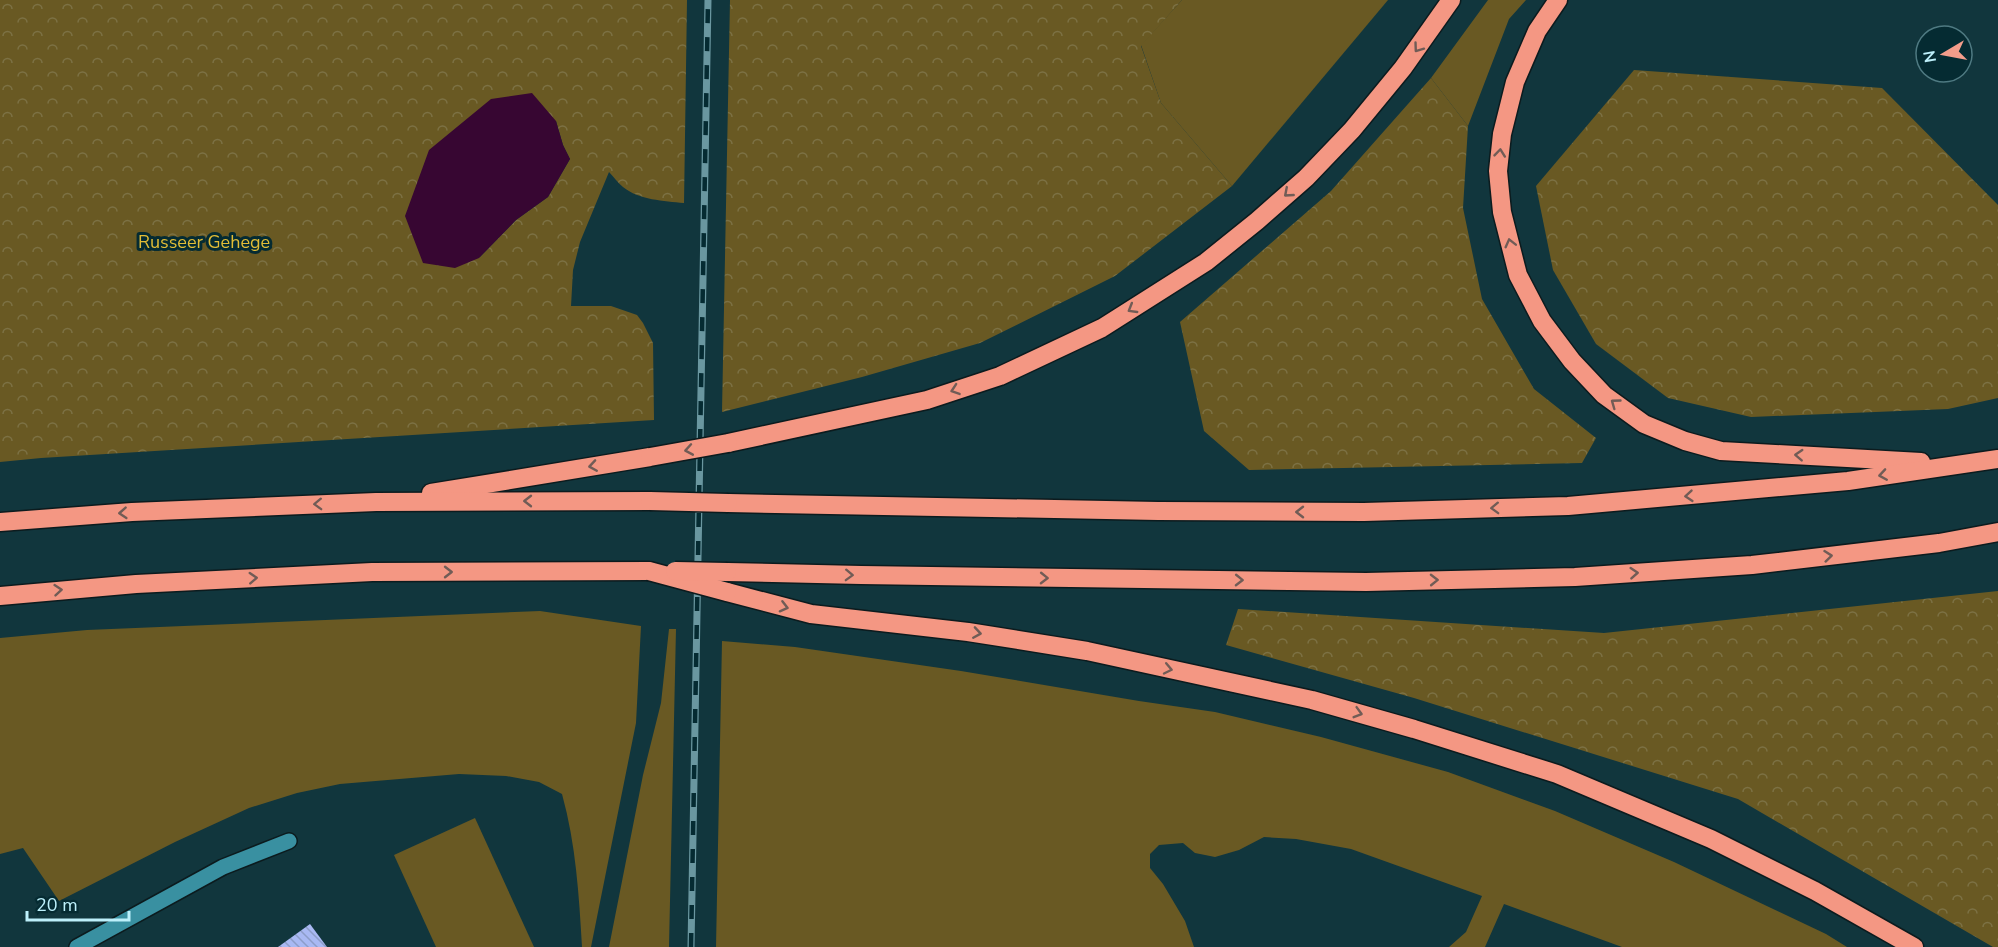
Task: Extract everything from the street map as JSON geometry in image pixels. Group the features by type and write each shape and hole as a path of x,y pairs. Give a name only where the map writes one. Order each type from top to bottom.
{"highway":[{"path":"376,502 728,444 927,400 1000,376 1047,355 1102,327 1206,262 1306,178 1352,130 1404,68 1451,0"},
{"path":"1558,0 1536,31 1515,82 1502,134 1498,171 1502,212 1518,275 1542,321 1572,361 1604,395 1644,424 1685,441 1721,451 1962,464"},
{"path":"0,522 132,512 376,502 650,501 1147,511 1375,512 1580,505 1848,481 1998,459"},
{"path":"0,596 136,584 372,572 649,571 1366,582 1575,577 1752,565 1939,543 1998,532"},
{"path":"649,571 811,614 968,632 1087,651 1312,700 1414,729 1557,774 1711,839 1815,891 1914,947"}],"street":[{"path":"77,947 223,867 289,841"}],"green space":[{"name":"Russeer Gehege","path":"0,0 687,0 684,203 636,195 623,187 609,172 580,242 573,270 571,306 611,306 637,315 643,323 653,343 654,420 0,462","holes":["556,121 570,159 548,197 516,220 479,258"]},
{"path":"730,0 1182,0 1141,46 1161,103 1232,186 1115,276 980,343 862,377 722,412"},
{"path":"1182,0 1388,0 1232,186 1161,103 1141,45"},
{"path":"1488,0 1526,0 1509,19 1468,126 1431,78"},
{"path":"1634,70 1882,88 1998,205 1998,398 1948,409 1751,417 1668,398 1596,344 1553,270 1536,186"},
{"path":"1431,78 1468,126 1463,208 1482,299 1534,389 1596,438 1582,463 1249,470 1204,431 1180,322 1331,191"},
{"path":"1998,591 1998,947 1993,947 1738,799 1414,698 1226,645 1238,609 1604,633"},
{"path":"540,611 641,626 636,723 591,947 582,947 574,851 562,794 539,782 506,776 459,774 340,784 297,793 249,808 175,842 59,901 23,848 0,854 0,638 87,630"},
{"path":"669,629 676,629 669,947 609,947 643,775 661,703"},
{"path":"722,641 795,647 961,671 1215,712 1321,737 1448,772 1555,811 1674,862 1826,934 1847,947 1622,947 1504,904 1485,947 1449,947 1466,932 1482,896 1351,849 1296,839 1264,837 1239,850 1215,857 1195,853 1183,843 1159,845 1150,854 1150,868 1163,884 1185,921 1194,947 716,947"},
{"path":"475,818 534,947 436,947 394,855"}],"shaded area":[{"path":"532,93 556,121 570,159 548,197 516,220 479,258 455,268 423,263 405,216 429,150 491,99"}],"building":[{"path":"310,924 327,947 278,947"}],"railway":[{"path":"691,947 708,0"}]}
